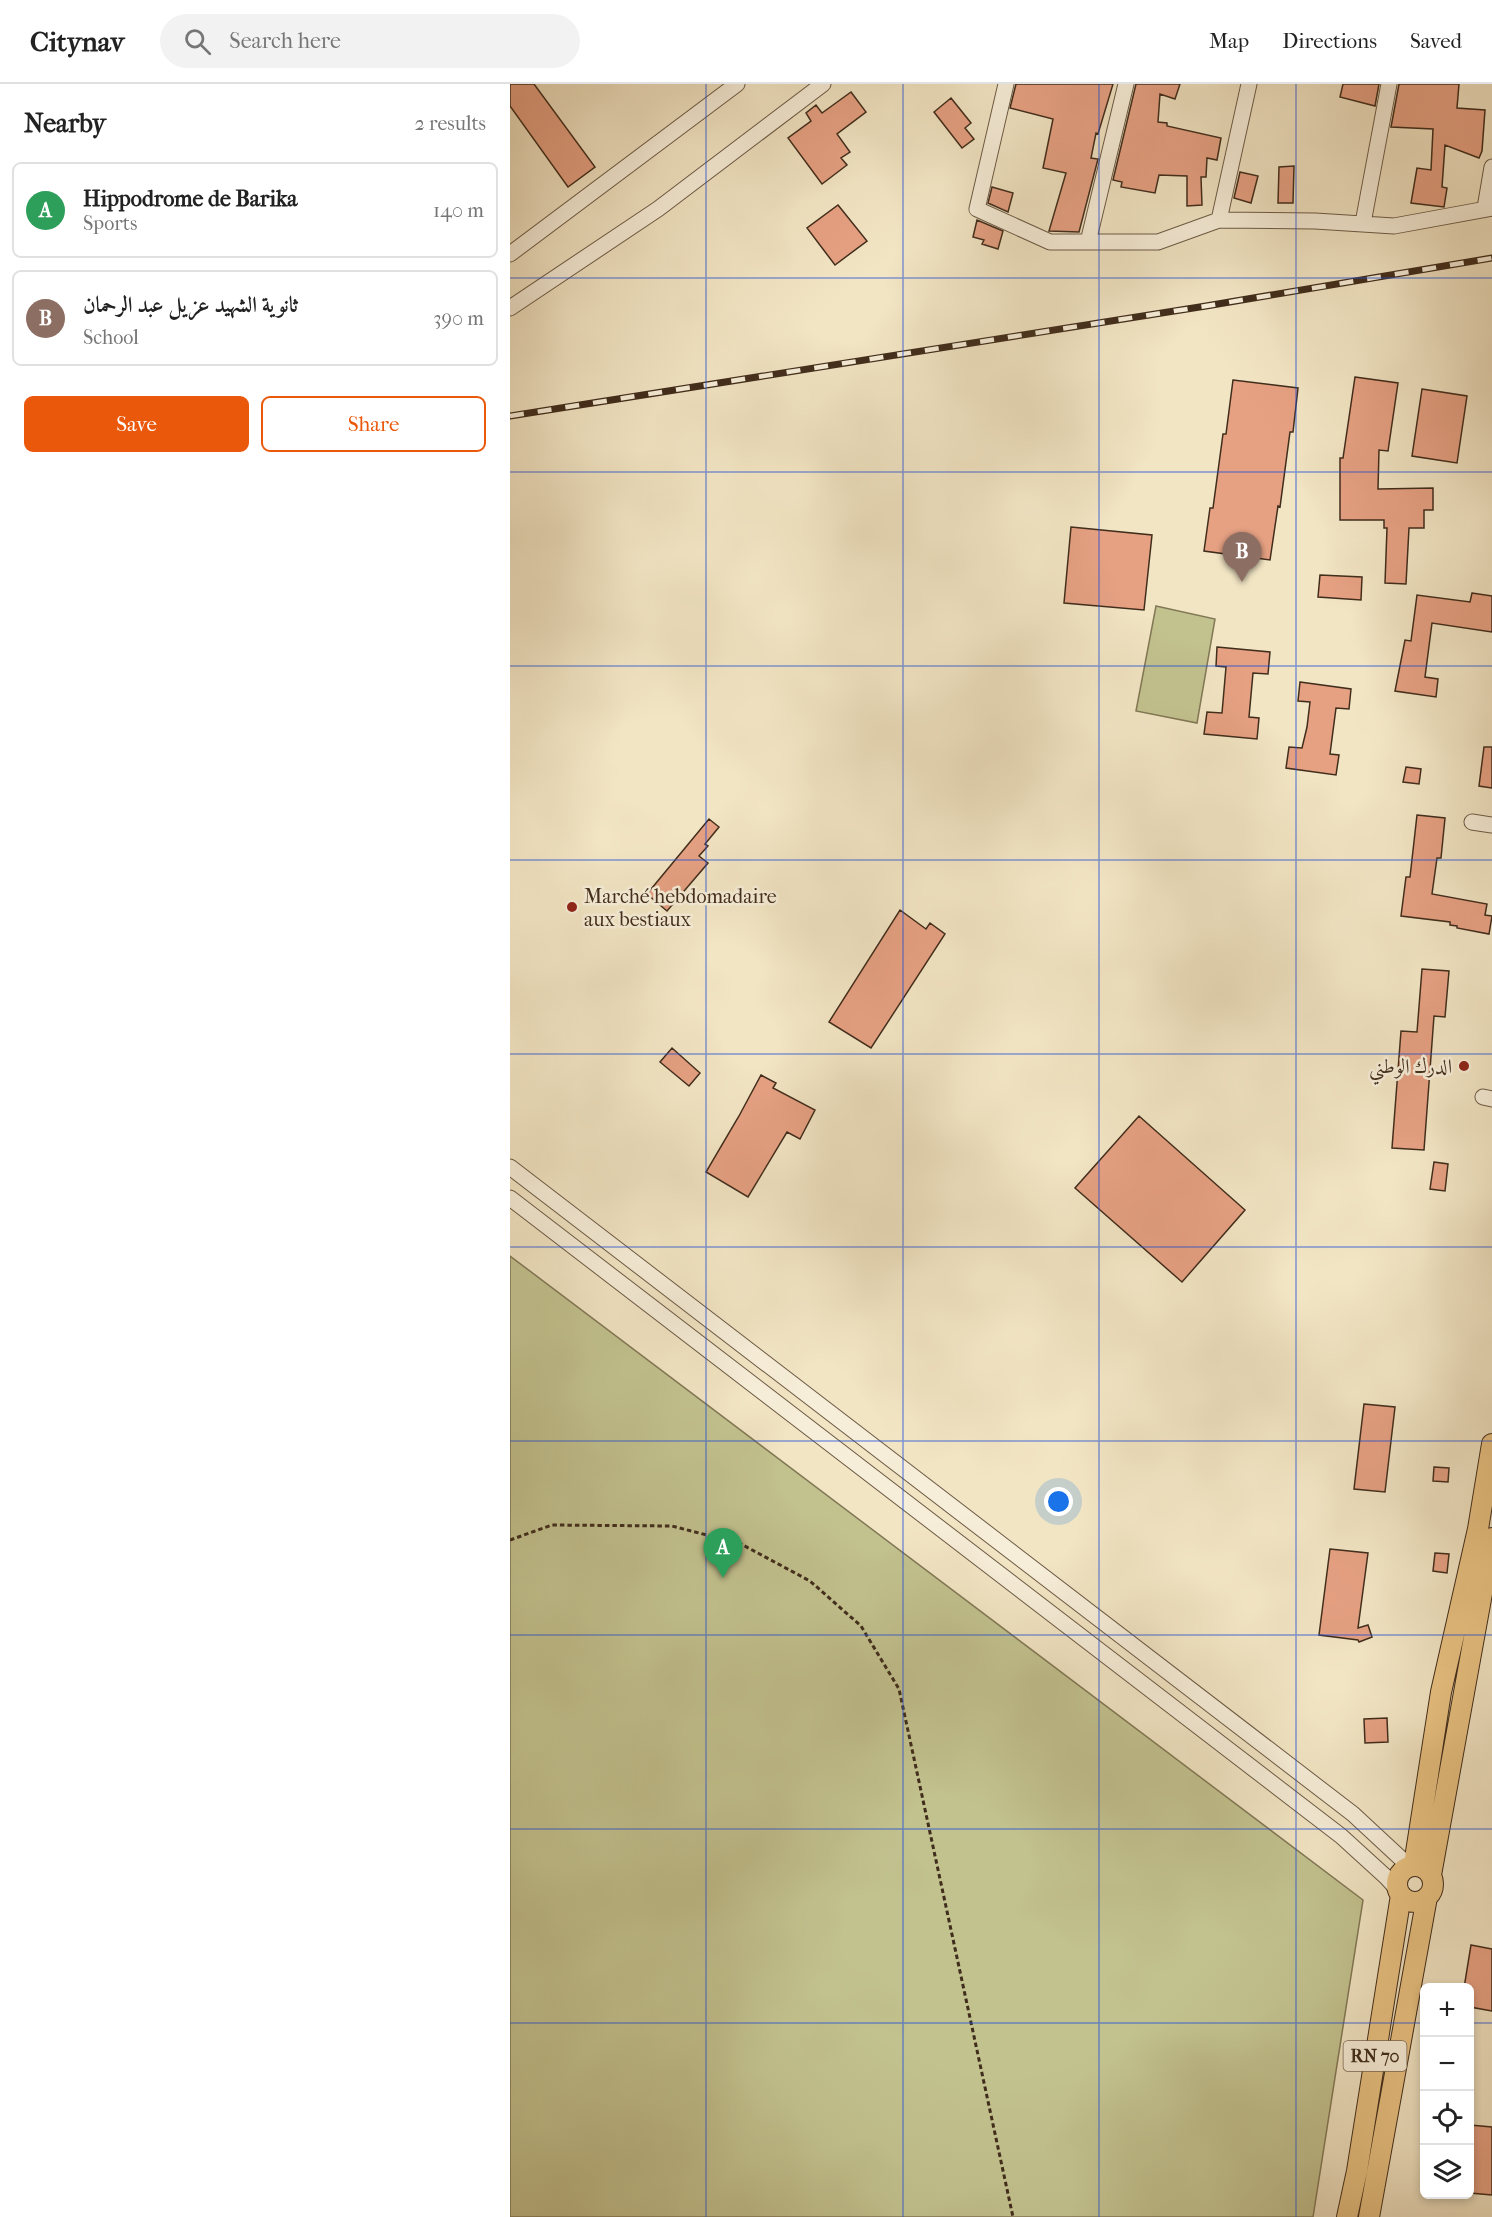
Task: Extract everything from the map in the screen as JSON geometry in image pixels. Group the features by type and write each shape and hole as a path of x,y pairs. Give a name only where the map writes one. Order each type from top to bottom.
{"main road":[{"name":"RN 70","path":"1418,1869 1487,1533 1492,1444"},
{"name":"RN 70","path":"1347,2217 1357,2171 1399,1893 1396,1885 1400,1874 1418,1869"},
{"name":"RN 70","path":"1369,2217 1427,1897 1433,1887 1418,1869"},
{"path":"1399,1893 1405,1899 1416,1902 1427,1897"}],"street":[{"path":"510,254 737,84"},
{"path":"510,308 658,209 823,84"},
{"path":"1006,84 977,209 1050,242 1158,242 1219,220 1363,223 1394,226 1489,208 1492,167"},
{"path":"1088,242 1126,84"},
{"path":"1219,220 1250,84"},
{"path":"1363,223 1389,84"},
{"path":"1472,822 1492,825"},
{"path":"510,1167 1353,1814 1418,1869"},
{"path":"510,1198 1341,1836 1386,1876 1399,1893"}],"path":[{"path":"510,1540 552,1525 672,1526 741,1544 810,1581 861,1626 899,1689 1013,2217"}],"green space":[{"path":"1156,606 1215,619 1197,723 1136,711"},
{"path":"510,1256 1363,1900 1313,2217 510,2217"}],"building":[{"path":"510,84 534,84 595,167 568,187 510,106"},
{"path":"1016,84 1113,84 1098,134 1096,133 1091,158 1098,159 1079,232 1049,231 1066,173 1043,168 1053,119 1010,108"},
{"path":"1136,84 1180,84 1175,99 1160,94 1158,122 1221,138 1217,160 1207,158 1206,177 1201,177 1202,205 1187,206 1187,176 1159,175 1155,193 1121,187 1122,182 1113,180"},
{"path":"1343,84 1379,84 1375,106 1340,97"},
{"path":"1399,84 1459,84 1457,108 1485,110 1482,151 1479,158 1445,145 1442,187 1447,188 1444,207 1411,203 1417,168 1431,170 1433,129 1391,127"},
{"path":"851,92 866,112 837,134 850,152 841,158 847,165 822,184 788,138 811,121 806,113 816,105 822,113"},
{"path":"951,98 971,123 965,128 974,139 962,148 934,112"},
{"path":"1294,166 1293,203 1278,203 1279,167"},
{"path":"1240,172 1258,176 1251,203 1234,198"},
{"path":"992,187 1013,193 1008,212 988,203"},
{"path":"838,205 867,241 835,265 807,228"},
{"path":"977,220 1003,231 998,249 982,244 984,240 973,237"},
{"path":"1355,377 1398,383 1388,451 1379,450 1378,489 1433,488 1433,510 1424,510 1424,528 1409,528 1406,584 1385,583 1387,528 1384,528 1384,520 1340,520 1340,458 1343,458"},
{"path":"1233,380 1298,388 1293,432 1290,432 1270,560 1204,551 1210,508 1213,508 1223,434 1226,434"},
{"path":"1422,389 1467,396 1457,463 1412,456"},
{"path":"1071,527 1152,535 1144,610 1064,603"},
{"path":"1320,575 1362,577 1361,600 1318,597"},
{"path":"1472,593 1492,596 1492,632 1432,623 1425,677 1438,679 1436,697 1395,691 1405,640 1411,641 1417,595 1470,602"},
{"path":"1217,647 1270,652 1268,674 1253,673 1249,717 1259,718 1257,739 1204,734 1207,712 1222,713 1226,667 1216,666"},
{"path":"1300,682 1351,689 1349,709 1336,708 1330,754 1339,755 1336,775 1286,768 1289,747 1302,748 1307,727 1310,702 1298,701"},
{"path":"1484,747 1492,747 1492,788 1479,786"},
{"path":"1406,767 1421,769 1419,784 1403,782"},
{"path":"1417,815 1445,818 1441,858 1437,858 1432,894 1487,904 1485,915 1492,916 1489,934 1457,928 1457,926 1450,925 1450,922 1401,916 1406,877 1410,877"},
{"path":"709,819 719,827 705,844 708,846 699,856 708,863 667,911 647,894"},
{"path":"900,910 926,929 930,923 945,934 871,1048 829,1022"},
{"path":"1422,969 1449,971 1445,1017 1434,1016 1424,1150 1392,1148 1401,1031 1417,1032"},
{"path":"672,1048 700,1073 689,1086 660,1062"},
{"path":"761,1075 776,1083 773,1088 815,1110 800,1139 787,1132 748,1197 706,1172"},
{"path":"1139,1116 1245,1210 1182,1282 1075,1188"},
{"path":"1434,1162 1448,1164 1445,1191 1430,1189"},
{"path":"1364,1404 1395,1407 1385,1492 1354,1489"},
{"path":"1434,1467 1449,1468 1448,1482 1433,1481"},
{"path":"1330,1549 1368,1553 1358,1628 1368,1625 1372,1637 1359,1642 1319,1635"},
{"path":"1435,1553 1449,1554 1447,1573 1433,1571"},
{"path":"1387,1718 1388,1742 1365,1743 1364,1719"},
{"path":"1471,1945 1492,1949 1492,2011 1474,2008 1474,1983 1465,1983"},
{"path":"1474,2125 1492,2127 1492,2195 1474,2193"}],"railway":[{"path":"510,416 1206,306 1492,258"}],"place":[{"name":"ثانوية الشهيد عزيل عبد الرحمان","path":"1242,582"},
{"name":"Marché hebdomadaire aux bestiaux","path":"572,907"},
{"name":"الدرك الوطني","path":"1464,1066"},
{"name":"Hippodrome de Barika","path":"723,1578"}]}
